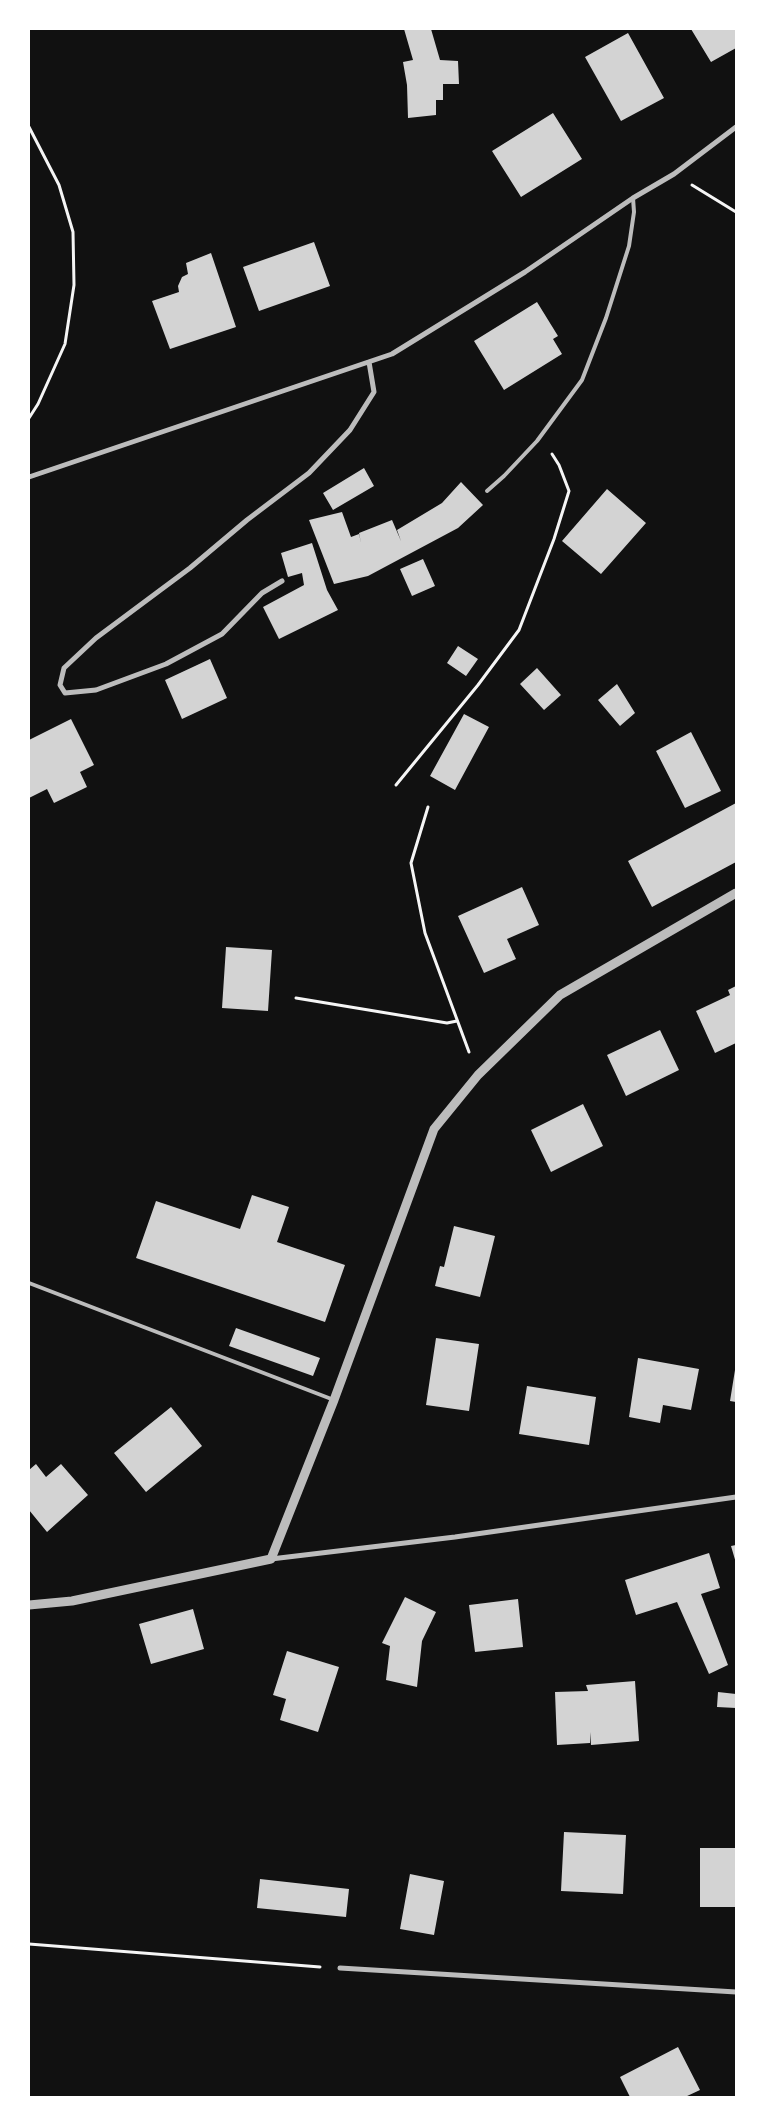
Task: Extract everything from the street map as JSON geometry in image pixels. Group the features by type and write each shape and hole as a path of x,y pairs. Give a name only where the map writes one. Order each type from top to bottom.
{"street":[{"path":"29,477 392,354 492,293 633,198 674,174 736,127"},
{"path":"282,581 262,593 222,634 166,664 96,690 65,693 60,685 64,668 96,638 190,568 247,520 309,473 350,430 374,392 369,362"},
{"path":"271,1559 334,1400 434,1129 478,1075 560,995 736,893"},
{"path":"31,1606 72,1601 271,1559 455,1537 736,1497"},
{"path":"340,1968 736,1992"}],"lane":[{"path":"487,491 504,476 536,440 569,399 587,368 606,318 629,246 634,212 633,198"},
{"path":"29,1283 334,1400"}],"path":[{"path":"29,127 59,186 73,232 74,276 65,344 38,404 29,418"},
{"path":"674,174 736,212"},
{"path":"396,784 478,685 519,630 554,538 569,491 551,453 536,440"},
{"path":"428,807 410,863 425,933 478,1075"},
{"path":"296,998 447,1023 458,1021"},
{"path":"29,1944 340,1968"}],"building":[{"path":"404,29 431,29 440,60 458,61 459,84 443,84 443,100 436,100 436,115 408,118 407,85 403,62 413,60"},
{"path":"691,29 736,29 736,48 711,62"},
{"path":"628,33 664,98 621,121 585,57"},
{"path":"553,113 582,159 521,197 492,151"},
{"path":"314,242 330,286 259,311 243,267"},
{"path":"211,253 236,327 170,349 152,301 179,292 178,286 182,277 188,274 186,263"},
{"path":"537,302 558,336 553,339 562,354 504,390 474,341"},
{"path":"364,468 374,486 333,510 323,493"},
{"path":"461,482 483,505 458,528 368,576 334,584 309,520 342,512 351,537 359,534 361,543 359,533 392,520 401,541 397,530 442,503"},
{"path":"607,489 646,523 601,574 562,541"},
{"path":"312,543 327,590 338,610 279,639 263,607 304,585 302,573 288,577 281,553"},
{"path":"423,559 435,586 412,596 400,569"},
{"path":"458,646 478,659 466,676 447,663"},
{"path":"210,659 227,698 182,719 165,680"},
{"path":"537,668 561,695 544,710 520,684"},
{"path":"617,684 635,713 620,726 598,700"},
{"path":"464,714 489,727 455,790 430,776"},
{"path":"71,719 94,765 80,772 87,787 54,803 47,789 29,798 29,740"},
{"path":"691,732 721,791 685,808 656,751"},
{"path":"736,803 736,862 652,907 628,861"},
{"path":"522,887 539,925 507,939 516,959 484,973 458,916"},
{"path":"226,947 272,950 268,1011 222,1008"},
{"path":"736,986 736,1043 715,1053 696,1011 730,995 728,990"},
{"path":"660,1030 679,1070 626,1096 607,1055"},
{"path":"583,1104 603,1146 551,1172 531,1130"},
{"path":"252,1195 289,1207 277,1242 345,1265 325,1322 136,1258 156,1201 240,1229"},
{"path":"454,1226 495,1236 480,1297 435,1286 440,1266 444,1267"},
{"path":"236,1328 320,1358 313,1376 229,1346"},
{"path":"436,1338 479,1344 469,1411 426,1405"},
{"path":"638,1358 699,1369 691,1410 663,1405 660,1423 629,1417"},
{"path":"736,1370 736,1402 730,1401"},
{"path":"527,1386 596,1397 589,1445 519,1434"},
{"path":"171,1407 202,1446 146,1492 114,1453"},
{"path":"36,1464 46,1477 61,1464 88,1495 47,1532 29,1510 29,1470"},
{"path":"736,1545 736,1563 731,1546"},
{"path":"709,1553 720,1588 701,1594 728,1665 709,1674 677,1602 636,1615 625,1580"},
{"path":"405,1597 436,1612 422,1641 417,1687 386,1680 390,1646 382,1643"},
{"path":"518,1599 523,1647 475,1652 469,1605"},
{"path":"193,1609 204,1649 151,1664 139,1624"},
{"path":"287,1651 339,1667 318,1732 280,1720 286,1699 273,1695"},
{"path":"635,1681 639,1741 591,1745 590,1732 590,1743 557,1745 555,1692 588,1691 586,1685"},
{"path":"718,1692 736,1694 736,1708 717,1707"},
{"path":"564,1832 626,1835 623,1894 561,1891"},
{"path":"700,1848 736,1848 736,1907 700,1907"},
{"path":"410,1874 444,1881 434,1935 400,1929"},
{"path":"260,1879 349,1889 346,1917 257,1908"},
{"path":"678,2047 700,2090 685,2097 630,2097 620,2077"}]}
